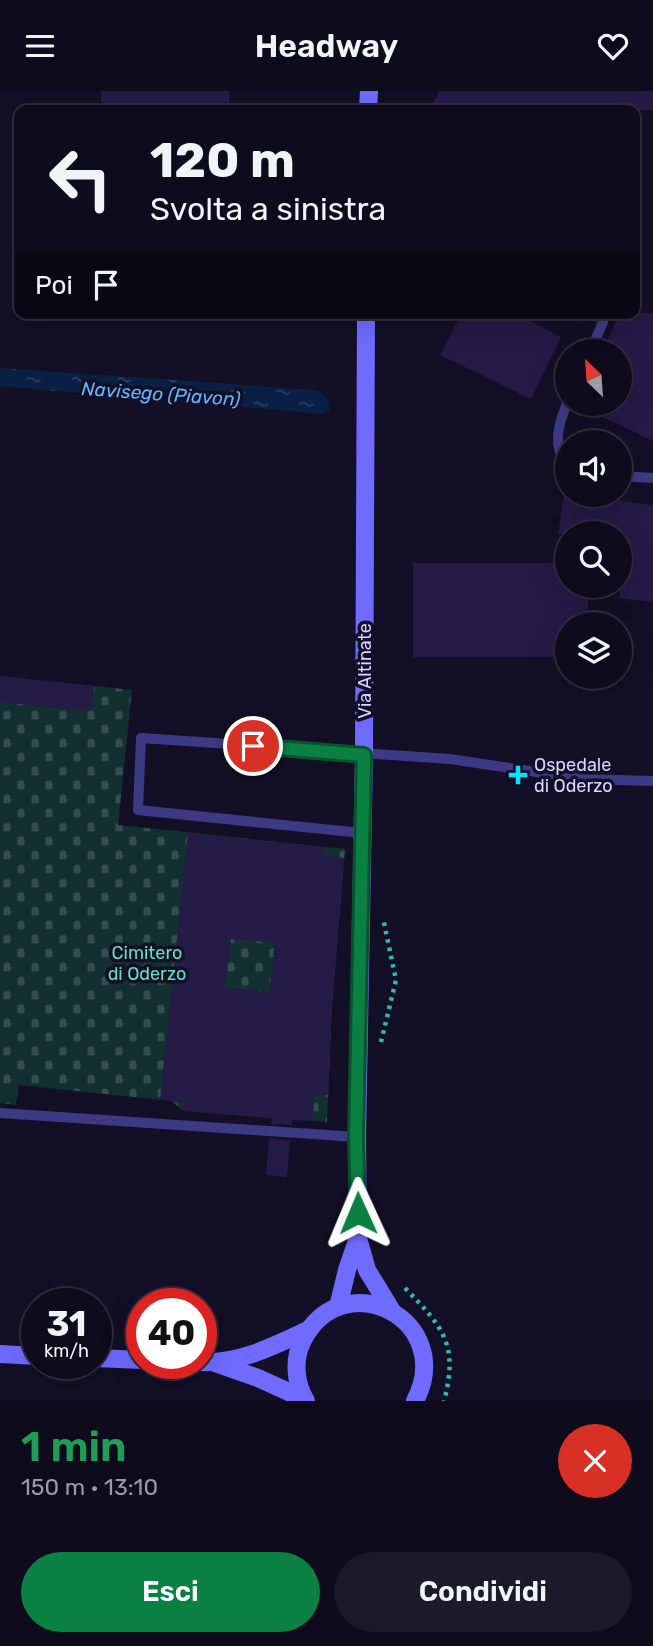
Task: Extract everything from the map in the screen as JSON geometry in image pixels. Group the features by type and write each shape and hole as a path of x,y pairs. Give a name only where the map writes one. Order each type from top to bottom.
{"street":[{"name":"Via Altinate","path":"366,319 364,755 356,1137 358,1238 368,1270 392,1311 408,1323 419,1340 425,1360 424,1380 415,1401"},
{"name":"Via Altinate","path":"338,1307 358,1238"},
{"path":"305,1400 298,1382 296,1364 299,1346 308,1330 321,1316 338,1307 356,1303 374,1304 392,1311"},
{"path":"217,1360 271,1348 308,1330"},
{"path":"0,1355 21,1356"},
{"path":"217,1366 305,1400"}],"lane":[{"path":"596,339 602,319"},
{"path":"632,477 653,478"},
{"path":"362,833 138,810 141,738 450,759 583,779 653,781"},
{"path":"0,1113 356,1137"}],"path":[{"path":"380,1052 396,980 382,913"},
{"path":"397,1281 438,1323 445,1340 450,1360 449,1383 444,1401"}],"green space":[{"name":"Cimitero di Oderzo","path":"0,676 132,690 118,825 345,849 332,1007 327,1122 183,1111 172,1101 19,1085 16,1105 0,1103"}],"water":[{"name":"Navisego (Piavon)","path":"0,368 316,390 327,398 330,410 323,414 0,386"}],"building":[{"path":"101,91 229,91 229,105 101,105"},
{"path":"439,91 653,91 653,110 640,110 640,105 432,105"},
{"path":"640,313 653,313 653,441 602,417 632,417 632,339 608,339 617,319 640,319"},
{"path":"459,319 526,319 561,337 555,339 555,349 531,399 440,355"},
{"path":"632,502 653,505 653,602 620,598 632,598 632,521 560,521 562,507 632,507"},
{"path":"413,563 555,563 555,598 588,598 588,612 555,612 555,657 413,657"},
{"path":"0,676 94,686 91,711 0,702"},
{"path":"188,833 325,847 324,856 344,858 328,1095 315,1094 312,1121 292,1120 292,1125 271,1124 272,1118 183,1111 184,1102 160,1100","holes":["231,939 275,943 269,992 225,988"]},
{"path":"269,1139 290,1140 287,1177 266,1175"}],"place":[{"name":"Ospedale di Oderzo","path":"518,775"}],"route":[{"path":"253,746 364,755 356,1137 358,1213"}]}
